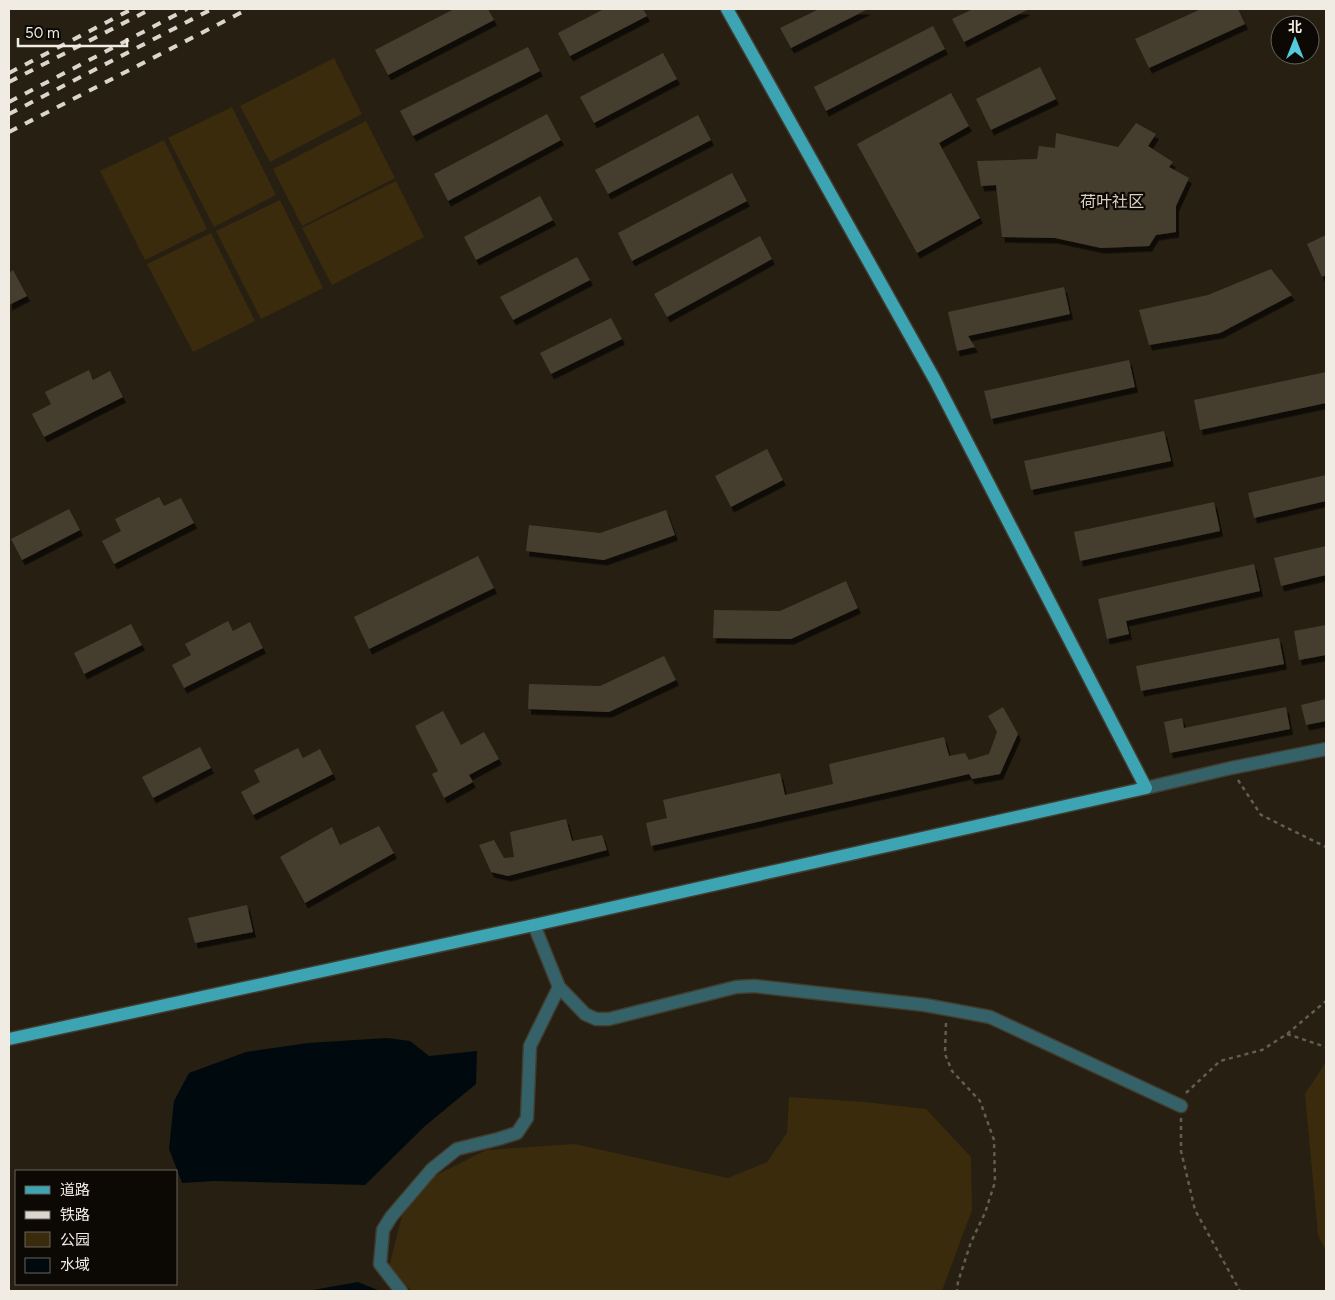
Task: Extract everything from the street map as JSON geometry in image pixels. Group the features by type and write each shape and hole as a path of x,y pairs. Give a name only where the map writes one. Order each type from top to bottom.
{"main road":[{"path":"9,1039 534,925 1146,788 935,380 727,9"}],"street":[{"path":"1146,788 1231,768 1326,749"},
{"path":"534,925 559,987 585,1014 596,1020 609,1020 736,987 754,986 925,1004 990,1017 1181,1106"},
{"path":"401,1291 380,1264 383,1230 391,1217 432,1169 457,1149 498,1140 517,1133 527,1118 530,1046 559,987"}],"path":[{"path":"1231,768 1261,815 1326,847"},
{"path":"1240,1291 1195,1210 1181,1151 1181,1106 1186,1092 1220,1062 1262,1050 1287,1034 1326,1002"},
{"path":"946,1009 945,1054 952,1071 980,1101 994,1140 995,1182 985,1213 971,1242 958,1282 957,1291"},
{"path":"1287,1034 1326,1047"}],"green space":[{"path":"334,58 362,114 270,162 240,106"},
{"path":"232,107 276,195 214,227 168,138"},
{"path":"366,121 395,178 302,226 273,169"},
{"path":"164,140 207,229 145,260 100,171"},
{"path":"396,181 424,237 332,285 302,228"},
{"path":"280,200 323,288 261,319 216,231"},
{"path":"211,233 255,321 193,352 147,264"},
{"path":"1326,1062 1326,1251 1318,1235 1305,1094"},
{"path":"789,1097 865,1102 926,1109 971,1157 972,1210 942,1291 412,1291 389,1267 402,1216 427,1180 486,1150 575,1144 728,1178 767,1162 787,1133"}],"water":[{"path":"387,1038 410,1041 429,1056 477,1051 476,1084 425,1126 365,1185 214,1181 182,1183 169,1149 174,1101 189,1073 246,1052 308,1043"},
{"path":"358,1282 380,1291 307,1291"}],"building":[{"path":"454,9 488,9 494,20 388,75 375,50"},
{"path":"604,9 643,9 647,16 570,56 558,33"},
{"path":"819,9 868,9 791,48 780,28"},
{"path":"973,9 1027,10 964,42 952,19"},
{"path":"1201,9 1238,9 1245,24 1149,68 1135,39"},
{"path":"933,26 945,49 826,111 814,87"},
{"path":"528,47 540,71 413,136 400,111"},
{"path":"663,53 677,79 594,123 580,97"},
{"path":"1040,67 1056,99 991,130 976,99"},
{"path":"951,93 969,126 939,143 980,218 917,253 857,144"},
{"path":"547,114 561,140 448,201 434,174"},
{"path":"698,115 711,140 608,194 595,170"},
{"path":"1136,123 1156,134 1148,146 1173,162 1169,167 1189,178 1176,206 1176,232 1156,235 1149,246 1101,248 1055,238 1002,237 996,185 981,186 977,161 1037,159 1039,146 1055,148 1056,133 1118,147"},
{"path":"732,173 747,201 632,261 618,233"},
{"path":"540,196 553,220 476,260 464,237"},
{"path":"1326,235 1326,275 1322,277 1307,244"},
{"path":"760,236 772,259 667,317 654,294"},
{"path":"577,257 590,280 513,320 500,297"},
{"path":"1271,269 1292,295 1220,333 1149,345 1139,310 1208,295"},
{"path":"13,270 27,296 9,305 9,273"},
{"path":"1064,287 1070,314 968,336 975,347 957,351 948,312"},
{"path":"611,318 622,339 551,374 540,353"},
{"path":"1129,360 1135,387 991,419 984,391"},
{"path":"89,370 93,380 110,371 123,397 44,437 32,414 51,404 45,392"},
{"path":"1326,372 1326,403 1200,430 1194,400"},
{"path":"1164,431 1171,461 1031,490 1024,461"},
{"path":"767,449 783,480 731,507 715,476"},
{"path":"1326,475 1326,501 1254,518 1248,493"},
{"path":"159,497 164,506 181,498 194,523 114,564 102,541 121,531 115,519"},
{"path":"1214,502 1220,531 1080,561 1074,532"},
{"path":"69,509 80,530 22,560 11,539"},
{"path":"666,510 675,535 604,560 526,551 529,525 600,533"},
{"path":"1326,546 1326,575 1281,586 1274,558"},
{"path":"478,556 494,588 369,649 354,617"},
{"path":"1254,564 1260,591 1126,621 1129,634 1107,639 1098,599"},
{"path":"846,581 858,608 791,639 713,638 714,610 780,611"},
{"path":"228,621 233,631 250,622 263,648 184,688 172,665 191,655 185,644"},
{"path":"131,624 142,645 84,674 74,653"},
{"path":"1326,625 1326,655 1299,660 1294,631"},
{"path":"1279,638 1284,664 1141,691 1136,666"},
{"path":"664,656 676,680 609,712 528,709 529,684 600,686"},
{"path":"1326,699 1326,721 1306,725 1301,705"},
{"path":"1003,707 1018,734 1000,774 972,779 969,774 651,846 646,823 667,818 663,800 780,773 785,795 833,784 829,764 944,737 949,756 965,753 969,760 989,754 997,732 988,716"},
{"path":"1286,707 1290,729 1170,753 1164,722 1182,718 1184,728"},
{"path":"443,711 461,745 484,732 499,759 469,775 473,782 444,798 432,774 438,771 415,726"},
{"path":"200,747 211,768 153,798 142,777"},
{"path":"298,748 303,758 320,749 333,774 253,815 241,792 260,782 254,770"},
{"path":"566,819 572,841 602,835 607,850 508,876 491,872 479,845 494,840 504,858 514,857 510,832"},
{"path":"379,826 394,853 305,903 280,857 332,827 340,845"},
{"path":"247,905 253,932 195,943 188,918"}],"railway":[{"path":"9,73 132,9"},
{"path":"9,82 151,9"},
{"path":"9,102 187,9"},
{"path":"9,114 212,9"},
{"path":"9,132 248,9"}],"district":[{"name":"荷叶社区","path":"1112,201"}]}
